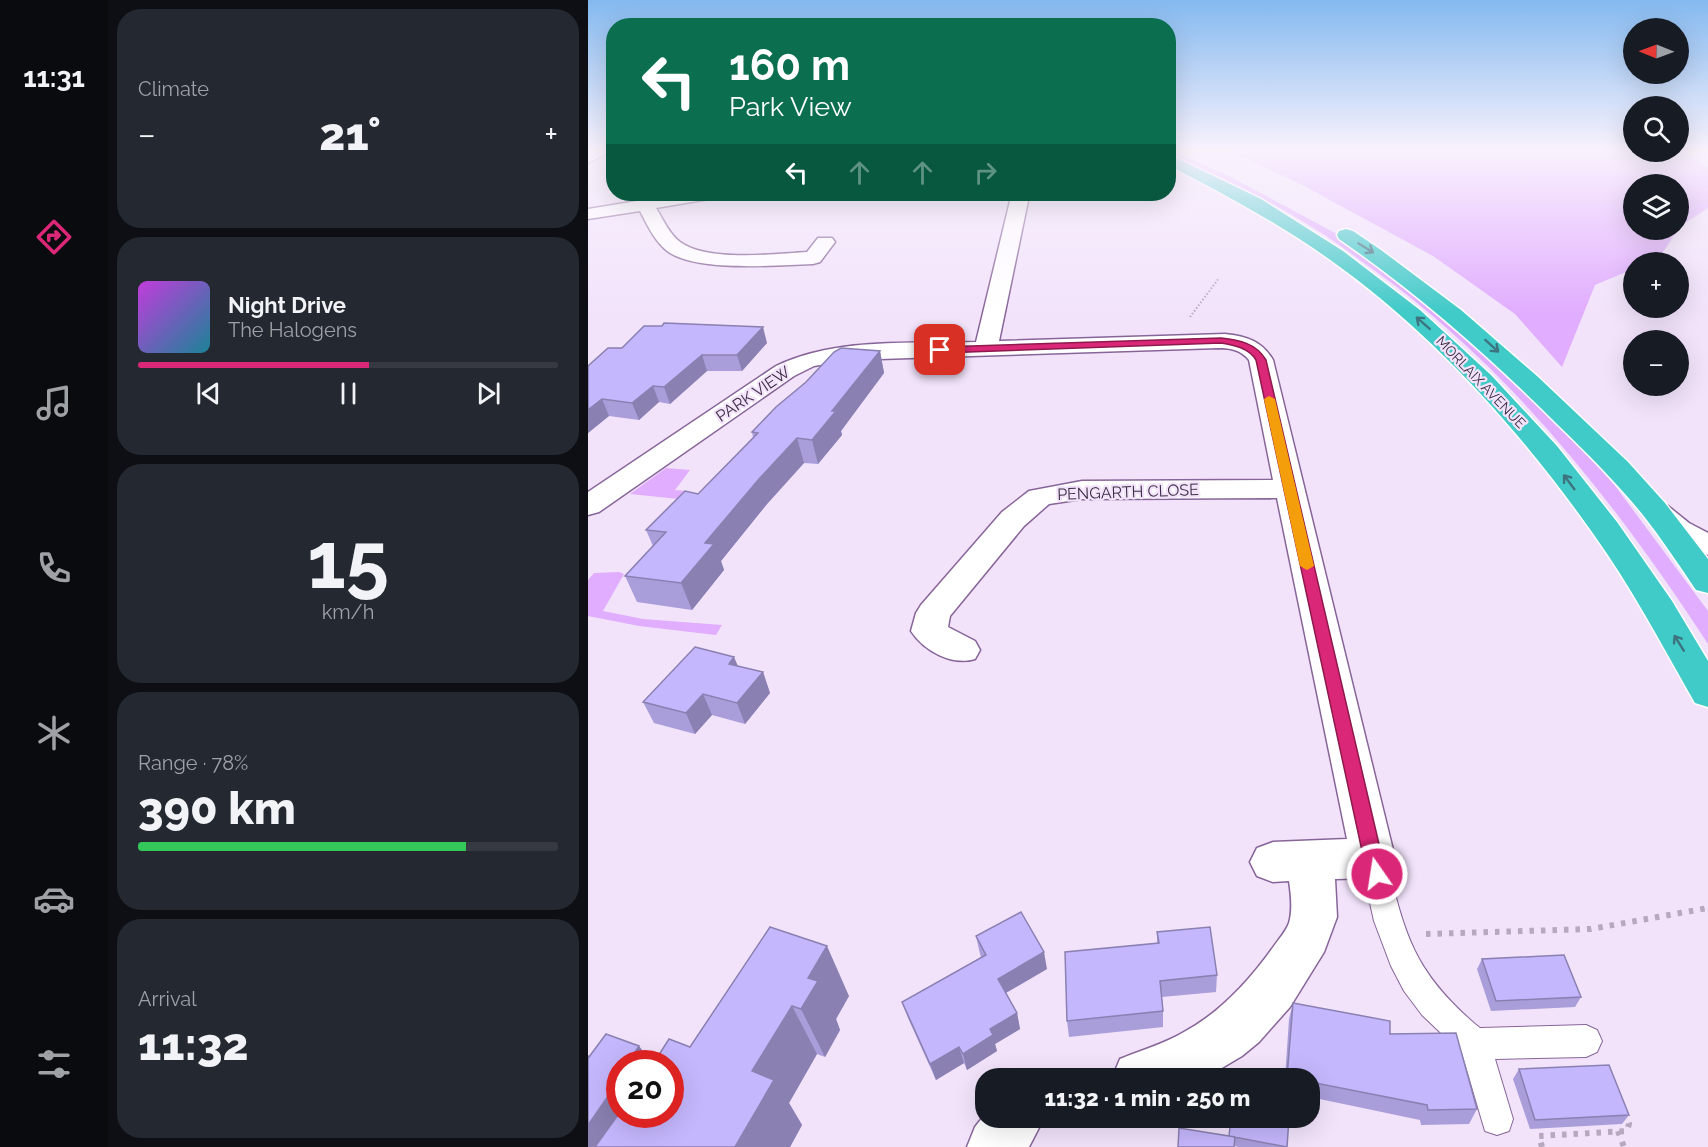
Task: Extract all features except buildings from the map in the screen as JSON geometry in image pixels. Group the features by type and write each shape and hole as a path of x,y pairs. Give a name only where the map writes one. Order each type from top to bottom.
{"highway":[{"name":"MORLAIX AVENUE","path":"1258,205 1312,237 1393,297 1469,366 1549,455 1584,501 1646,590 1708,693"},
{"name":"MORLAIX AVENUE","path":"1332,227 1379,256 1476,332 1608,458 1653,508 1708,582"}],"street":[{"path":"588,214 642,205"},
{"path":"645,205 671,244 681,251 701,256 727,259 813,258 825,242"},
{"path":"986,348 1018,205"},
{"name":"PARK VIEW","path":"588,506 785,371 808,360 849,353 986,348 1230,341 1245,345 1259,356 1373,858"},
{"name":"PENGARTH CLOSE","path":"962,650 939,639 929,631 933,614 1013,519 1040,497 1082,490 1289,489"},
{"path":"1653,508 1678,530 1708,545"},
{"path":"1173,1068 1209,1049 1231,1033 1260,1005 1296,955 1312,925 1314,893 1291,861 1373,858"},
{"path":"996,1147 1009,1128"}],"lane":[{"path":"1373,858 1392,935 1401,957 1415,981 1446,1020 1475,1044 1497,1119"},
{"path":"1475,1044 1586,1041"}],"path":[{"path":"1171,342 1219,278"},
{"path":"1392,935 1591,929 1708,908"},
{"path":"1542,1147 1539,1136 1627,1131 1629,1124 1620,1103"},
{"path":"1618,1131 1624,1147"}],"shaded area":[{"path":"1273,205 1282,205 1335,233 1433,304 1579,444 1616,487 1708,611 1708,644 1612,508 1542,423 1504,382 1402,291 1328,237"},
{"path":"1338,205 1623,205 1623,240 1671,240 1663,252 1623,252 1623,273 1595,285 1562,367 1515,314 1433,256"},
{"path":"1689,205 1708,205 1708,208 1689,220"},
{"path":"666,468 690,470 675,490 687,491 683,497 717,503 630,494"},
{"path":"619,572 624,574 603,611 643,619 722,625 716,635 639,626 588,616 588,580 594,573"}],"slow traffic":[{"path":"1269,399 1307,566"}],"route":[{"path":"940,350 1221,340 1245,345 1256,352 1261,360 1377,874"}]}
